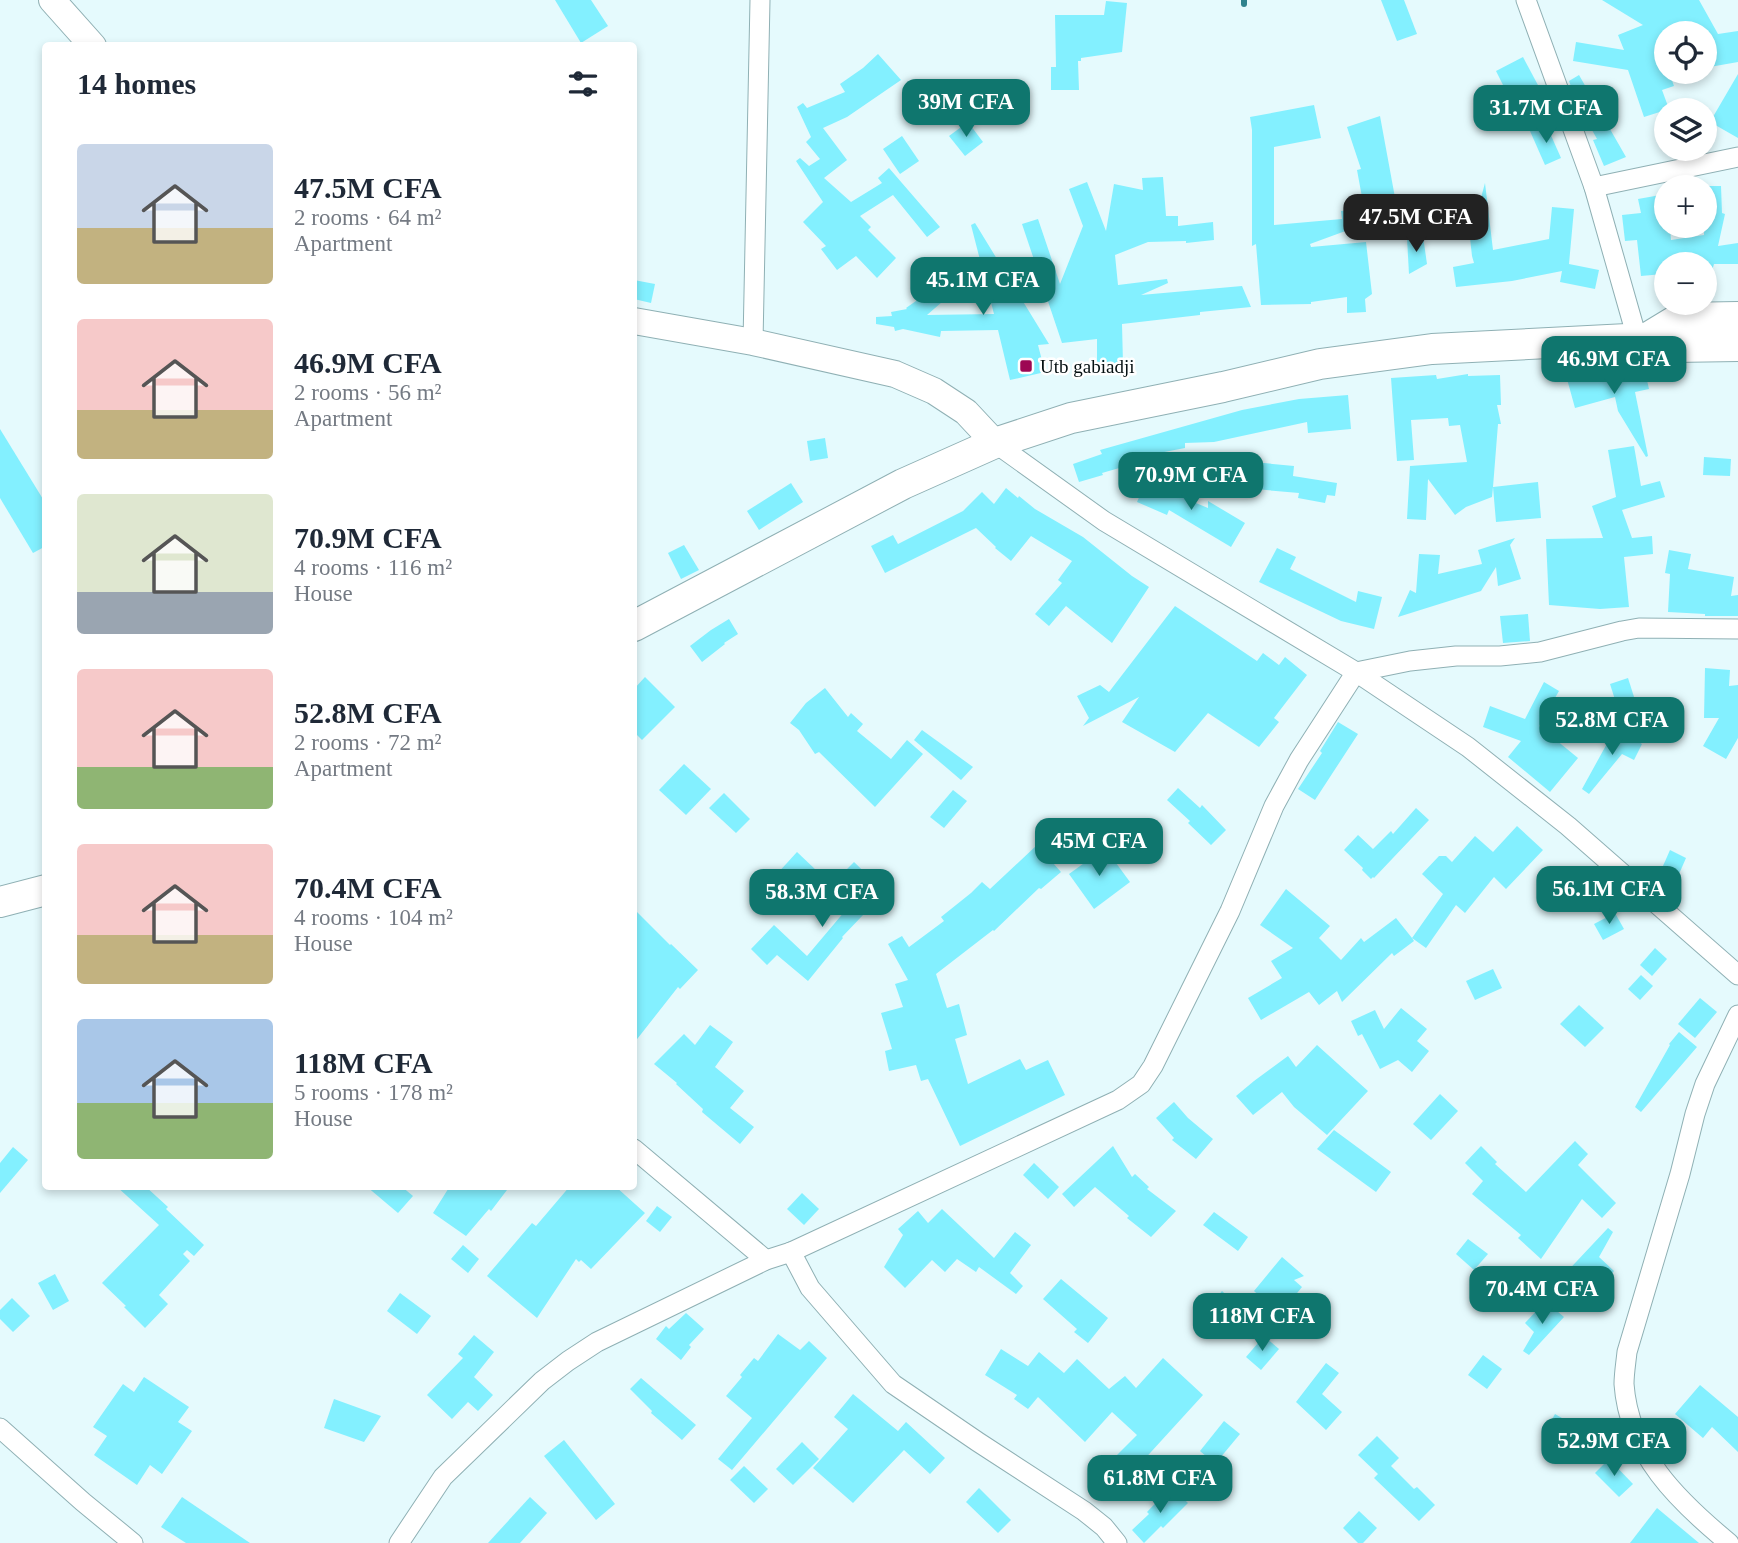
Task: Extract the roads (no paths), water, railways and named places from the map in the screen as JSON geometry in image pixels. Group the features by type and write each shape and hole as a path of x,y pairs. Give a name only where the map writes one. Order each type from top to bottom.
{"main road":[{"path":"1642,338 1680,318 1738,317"},
{"path":"637,624 903,484 995,443 1071,418 1320,364 1432,349 1642,338 1674,346 1738,346"},
{"path":"0,902 42,891"}],"street":[{"path":"52,0 89,42"},
{"path":"753,342 760,0"},
{"path":"1526,0 1594,187 1642,338"},
{"path":"1594,187 1738,157"},
{"path":"637,322 753,342 895,374 934,391 966,412 995,443 1104,522 1356,672 1468,747 1568,826 1738,975"},
{"path":"398,1543 443,1477 542,1381 597,1342 766,1260 791,1252 1118,1100 1141,1084 1153,1066 1230,911 1274,806 1299,760 1356,672 1410,661 1456,656 1540,652 1639,628 1738,629"},
{"path":"1729,1543 1673,1491 1650,1462 1627,1407 1624,1382 1627,1352 1695,1114 1705,1084 1738,1015"},
{"path":"637,1152 766,1260"},
{"path":"791,1252 810,1288 893,1384 1084,1511 1104,1527 1117,1543"},
{"path":"0,1428 132,1543"}],"place":[{"name":"Utb gabiadji","path":"1026,366"}]}
